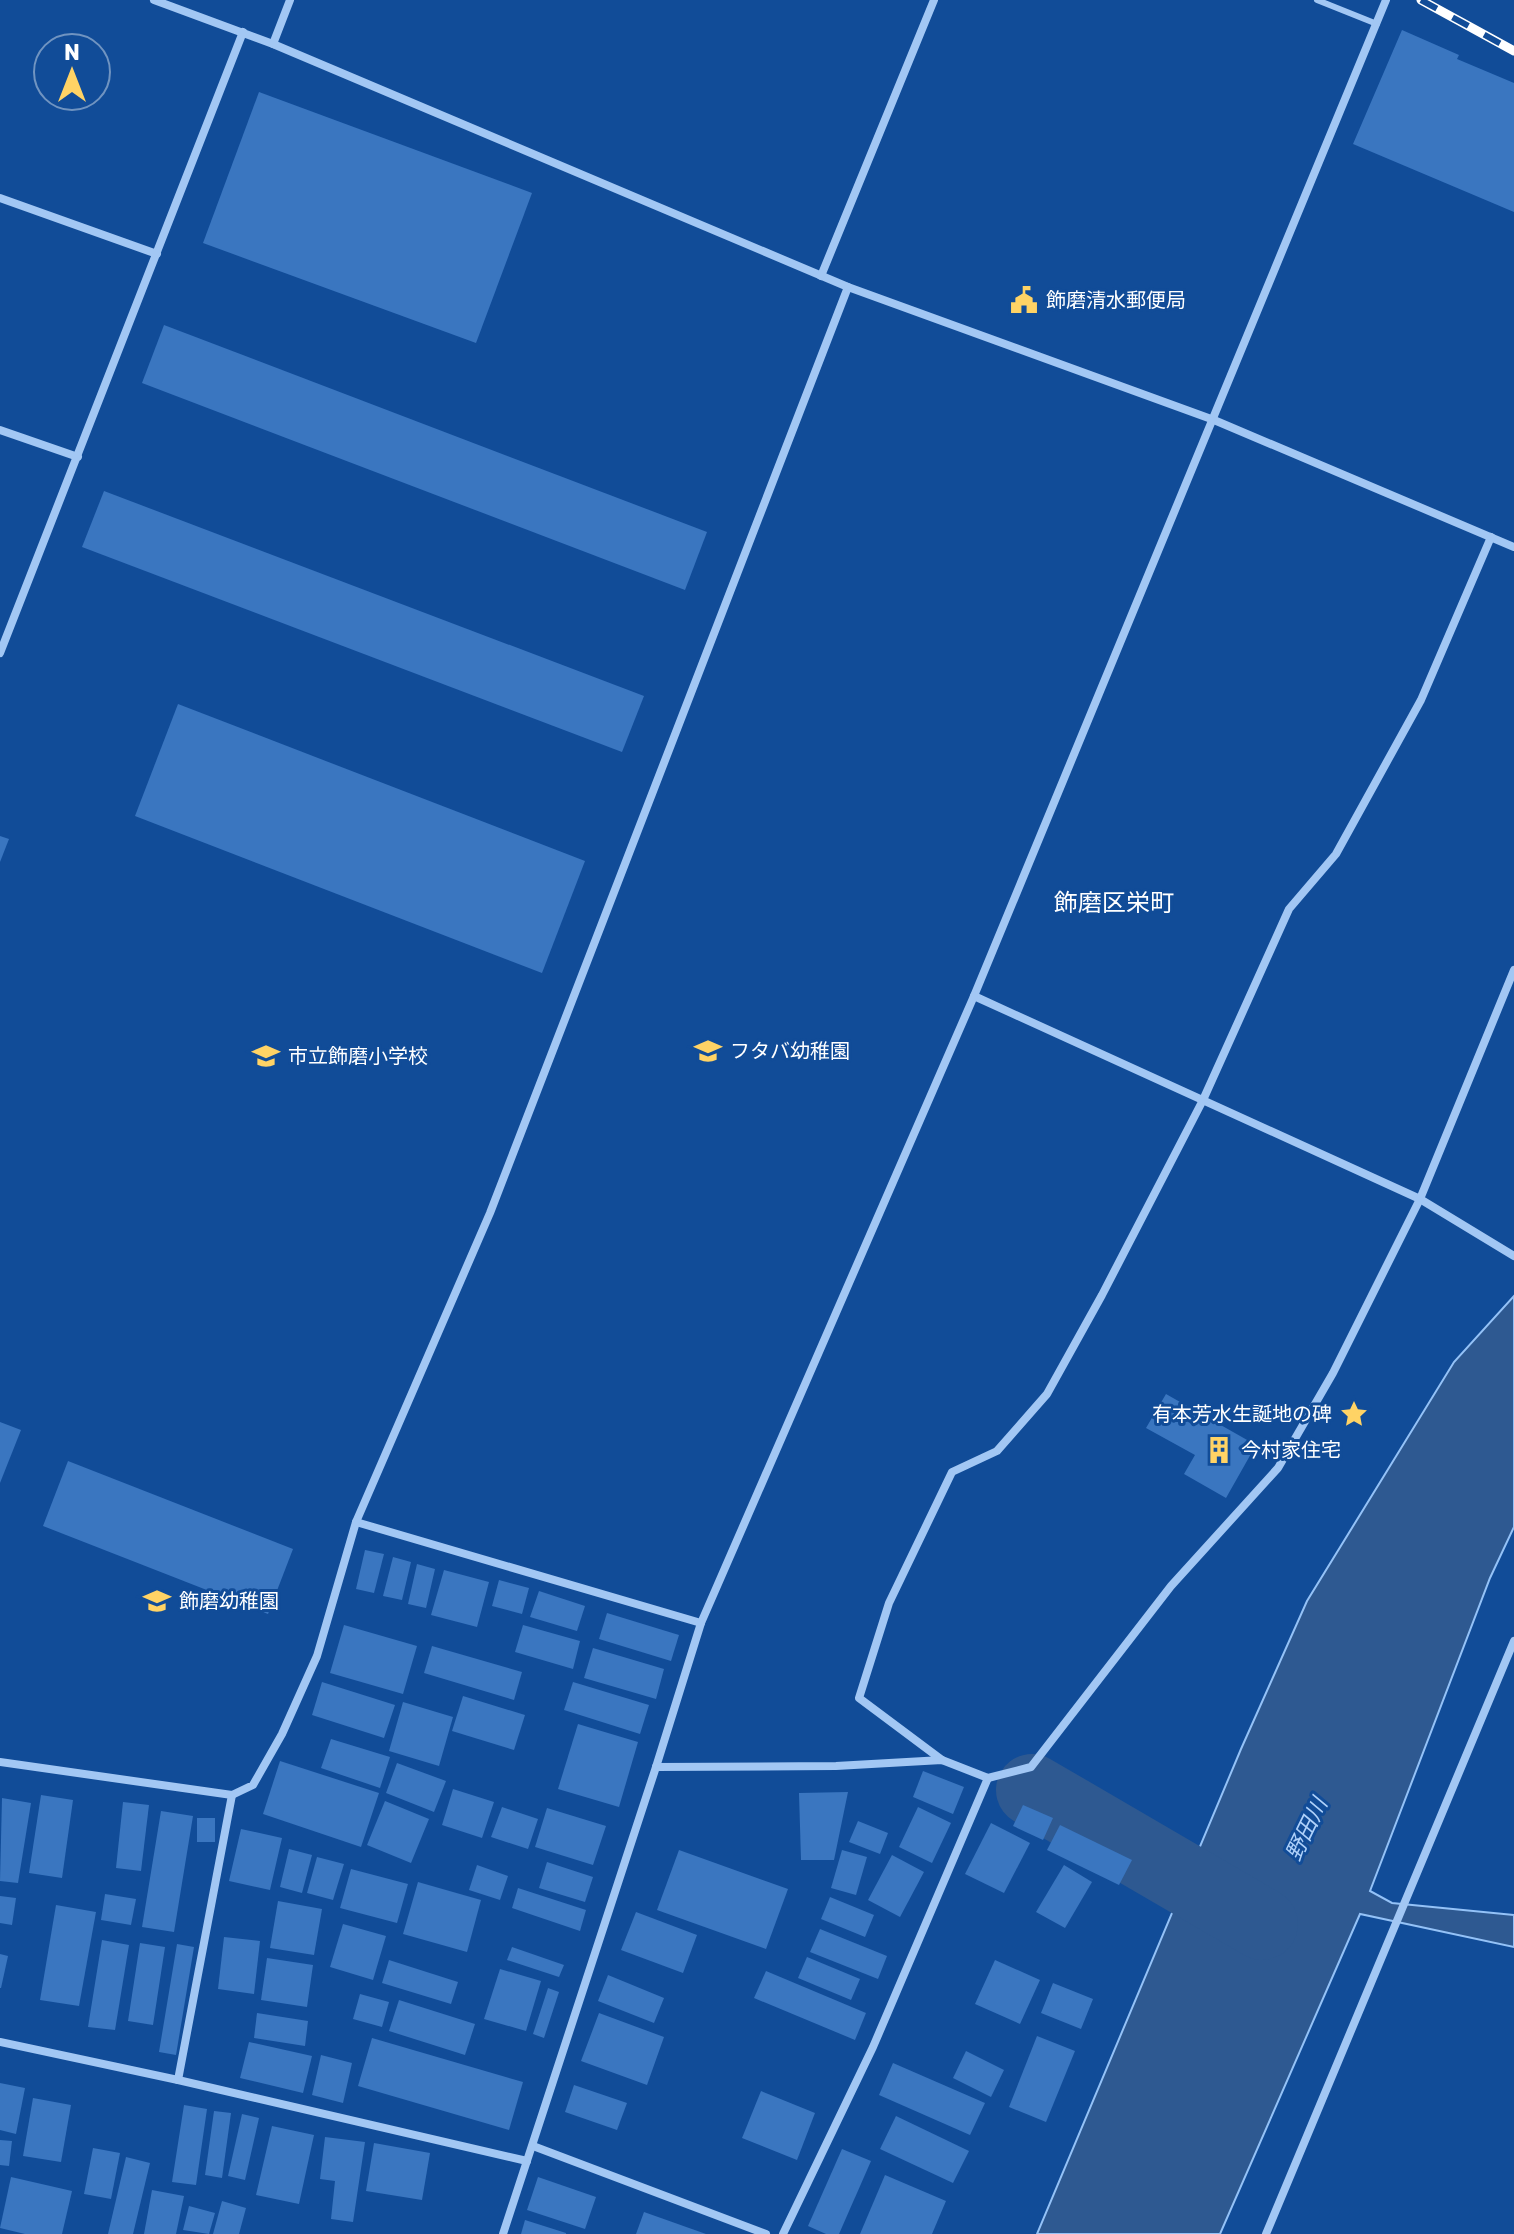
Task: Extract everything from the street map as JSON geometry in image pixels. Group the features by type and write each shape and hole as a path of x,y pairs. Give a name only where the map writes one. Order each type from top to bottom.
{"street":[{"path":"154,0 273,44 848,287 1214,420 1514,547"},
{"path":"273,44 290,0"},
{"path":"821,276 934,0"},
{"path":"503,2234 701,1623 974,996 1386,0"},
{"path":"0,653 243,32"},
{"path":"0,198 157,254"},
{"path":"0,1762 232,1795 253,1785 282,1734 317,1656 356,1522 490,1213 848,287"},
{"path":"0,430 78,457"},
{"path":"1491,537 1421,700 1336,854 1289,909 1203,1100 1047,1394 997,1451 952,1472 889,1603 859,1698 942,1760 988,1778 1031,1767 1171,1586 1278,1468 1333,1373 1420,1199 1514,970"},
{"path":"974,996 1420,1199 1514,1256"},
{"path":"356,1522 701,1623"},
{"path":"1266,2234 1514,1641"},
{"path":"656,1767 836,1766 942,1760"},
{"path":"783,2234 873,2047 988,1778"},
{"path":"178,2080 232,1795"},
{"path":"0,2042 527,2161"},
{"path":"533,2146 766,2234"}],"lane":[{"path":"1317,0 1377,24"}],"water":[{"name":"野田川","path":"1514,1296 1514,1527 1490,1578 1370,1891 1392,1903 1514,1915 1514,1947 1360,1914 1220,2234 1037,2234 1241,1749 1307,1601 1454,1362"}],"building":[{"path":"1402,30 1459,55 1457,59 1514,83 1514,212 1353,144"},
{"path":"259,92 532,193 476,343 203,243"},
{"path":"164,325 707,532 685,590 142,383"},
{"path":"104,491 644,696 622,752 82,547"},
{"path":"178,704 585,861 542,973 135,816"},
{"path":"0,836 9,839 0,862"},
{"name":"今村家住宅","path":"1166,1394 1256,1445 1226,1498 1184,1474 1195,1455 1146,1428"},
{"path":"0,1422 21,1430 0,1483"},
{"path":"68,1461 293,1549 268,1614 43,1526"},
{"path":"365,1550 384,1554 374,1593 356,1589"},
{"path":"393,1557 411,1562 402,1600 383,1596"},
{"path":"417,1564 435,1569 426,1608 408,1604"},
{"path":"444,1570 489,1582 477,1627 431,1615"},
{"path":"499,1580 529,1588 522,1614 492,1606"},
{"path":"539,1591 585,1606 577,1631 530,1617"},
{"path":"607,1613 679,1635 671,1661 599,1639"},
{"path":"344,1625 417,1646 403,1694 330,1673"},
{"path":"523,1625 580,1641 573,1669 515,1652"},
{"path":"432,1646 522,1672 514,1700 424,1673"},
{"path":"593,1648 664,1669 656,1699 584,1678"},
{"path":"322,1682 395,1705 384,1738 312,1715"},
{"path":"573,1682 649,1705 640,1734 564,1710"},
{"path":"463,1696 525,1715 514,1750 452,1731"},
{"path":"403,1702 453,1717 439,1766 389,1751"},
{"path":"578,1724 638,1742 619,1807 558,1789"},
{"path":"331,1739 390,1757 380,1788 321,1768"},
{"path":"280,1761 379,1793 361,1847 263,1814"},
{"path":"397,1763 446,1781 434,1812 386,1793"},
{"path":"923,1771 964,1787 953,1814 913,1797"},
{"path":"453,1789 494,1802 482,1838 442,1825"},
{"path":"848,1792 834,1860 801,1860 799,1793"},
{"path":"41,1795 73,1800 62,1878 29,1873"},
{"path":"2,1798 31,1803 18,1883 0,1881"},
{"path":"385,1801 429,1819 411,1863 367,1845"},
{"path":"123,1802 149,1805 141,1871 116,1868"},
{"path":"1023,1805 1053,1818 1043,1840 1013,1826"},
{"path":"502,1807 538,1819 528,1849 491,1837"},
{"path":"918,1807 951,1823 932,1863 899,1847"},
{"path":"547,1808 606,1826 593,1865 535,1847"},
{"path":"161,1811 193,1816 174,1932 142,1927"},
{"path":"197,1818 215,1818 215,1842 197,1842"},
{"path":"858,1821 888,1833 880,1854 849,1842"},
{"path":"991,1823 1030,1843 1004,1893 965,1874"},
{"path":"1060,1825 1132,1860 1119,1885 1047,1850"},
{"path":"241,1829 282,1838 270,1890 229,1881"},
{"path":"289,1849 312,1855 302,1893 280,1887"},
{"path":"679,1850 788,1889 766,1949 657,1910"},
{"path":"842,1850 867,1857 856,1895 831,1888"},
{"path":"892,1855 924,1872 900,1917 868,1900"},
{"path":"317,1857 344,1864 333,1900 307,1893"},
{"path":"547,1862 593,1877 585,1902 539,1888"},
{"path":"477,1865 508,1876 500,1900 469,1890"},
{"path":"1064,1865 1092,1882 1065,1928 1036,1912"},
{"path":"351,1869 408,1884 397,1923 340,1908"},
{"path":"418,1882 481,1900 467,1952 403,1934"},
{"path":"518,1888 586,1910 580,1931 512,1908"},
{"path":"105,1894 136,1899 131,1925 101,1920"},
{"path":"0,1896 16,1898 12,1925 0,1923"},
{"path":"830,1897 874,1915 865,1937 821,1919"},
{"path":"278,1901 322,1909 314,1955 270,1948"},
{"path":"56,1905 96,1912 79,2006 40,2000"},
{"path":"636,1912 697,1935 683,1973 621,1950"},
{"path":"343,1924 386,1936 373,1980 330,1967"},
{"path":"820,1929 887,1956 878,1979 810,1952"},
{"path":"224,1937 260,1941 254,1994 218,1989"},
{"path":"102,1940 129,1945 115,2030 88,2027"},
{"path":"140,1943 165,1947 153,2025 128,2021"},
{"path":"177,1944 194,1947 176,2055 159,2052"},
{"path":"512,1947 564,1965 559,1977 507,1960"},
{"path":"0,1954 8,1956 1,1988 0,1988"},
{"path":"807,1957 860,1979 851,2000 798,1978"},
{"path":"267,1958 313,1965 307,2007 261,2000"},
{"path":"389,1960 458,1982 451,2004 382,1983"},
{"path":"995,1960 1040,1980 1020,2024 975,2004"},
{"path":"500,1969 541,1981 526,2031 484,2019"},
{"path":"766,1971 866,2013 855,2040 754,1998"},
{"path":"608,1975 664,1998 654,2023 598,2001"},
{"path":"1053,1983 1093,1999 1081,2029 1041,2013"},
{"path":"548,1988 559,1992 544,2038 533,2034"},
{"path":"360,1994 389,2002 382,2027 353,2019"},
{"path":"399,2000 475,2024 465,2055 389,2031"},
{"path":"257,2013 308,2021 305,2046 254,2038"},
{"path":"599,2013 664,2037 647,2085 581,2061"},
{"path":"1037,2036 1075,2051 1046,2122 1009,2107"},
{"path":"372,2038 523,2082 509,2130 358,2086"},
{"path":"249,2042 312,2056 303,2093 240,2078"},
{"path":"966,2051 1004,2070 991,2097 953,2078"},
{"path":"321,2055 352,2063 343,2103 312,2095"},
{"path":"893,2063 985,2103 970,2135 879,2095"},
{"path":"0,2083 25,2088 16,2134 0,2130"},
{"path":"574,2085 627,2103 617,2130 565,2112"},
{"path":"761,2091 815,2113 797,2160 742,2138"},
{"path":"33,2098 71,2105 61,2162 23,2156"},
{"path":"184,2105 207,2109 196,2185 172,2182"},
{"path":"214,2111 231,2113 222,2178 205,2175"},
{"path":"242,2114 259,2118 245,2180 228,2176"},
{"path":"896,2116 969,2151 953,2183 880,2149"},
{"path":"272,2126 314,2135 299,2204 256,2195"},
{"path":"325,2137 365,2142 353,2222 331,2219 335,2181 320,2179"},
{"path":"0,2140 12,2141 9,2166 0,2165"},
{"path":"374,2143 430,2153 422,2200 366,2191"},
{"path":"93,2148 120,2153 111,2199 84,2194"},
{"path":"842,2149 871,2161 839,2234 826,2234 808,2226"},
{"path":"126,2157 150,2163 133,2234 108,2234"},
{"path":"885,2175 946,2201 932,2234 860,2234"},
{"path":"11,2177 72,2191 62,2234 25,2234 0,2228"},
{"path":"538,2177 596,2197 585,2229 527,2210"},
{"path":"152,2190 184,2196 176,2234 144,2234"},
{"path":"222,2201 246,2208 239,2234 213,2234"},
{"path":"189,2206 215,2213 209,2234 183,2230"},
{"path":"644,2212 706,2234 636,2234"},
{"path":"525,2220 566,2233 566,2234 521,2234"}],"waterway":[{"path":"1032,1790 1262,1924"}],"railway":[{"path":"1421,0 1514,51"}],"place":[{"name":"飾磨清水郵便局","path":"1024,300"},
{"name":"フタバ幼稚園","path":"708,1051"},
{"name":"市立飾磨小学校","path":"266,1056"},
{"name":"有本芳水生誕地の碑","path":"1354,1414"},
{"name":"今村家住宅","path":"1219,1450"},
{"name":"飾磨幼稚園","path":"157,1601"}],"district":[{"name":"飾磨区栄町","path":"1114,903"}]}
